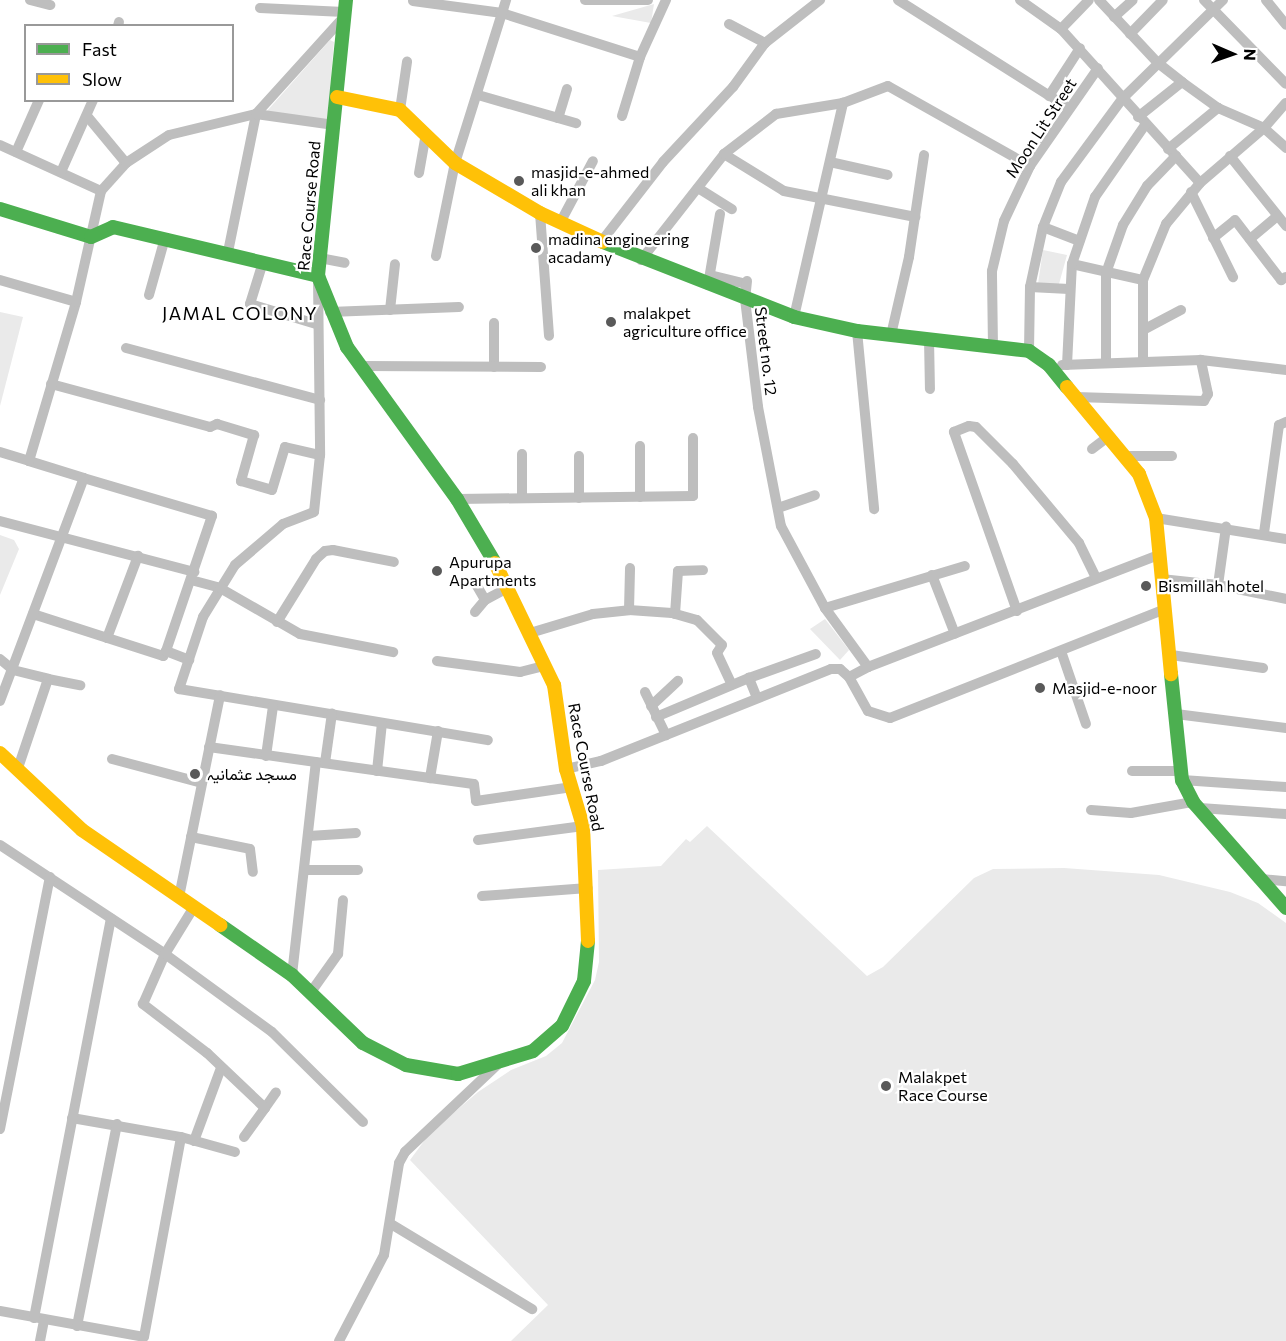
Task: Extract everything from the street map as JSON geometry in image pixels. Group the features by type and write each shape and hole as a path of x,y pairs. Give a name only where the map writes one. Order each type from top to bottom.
{"street":[{"path":"30,0 50,5"},
{"path":"436,256 455,163 506,0"},
{"path":"585,0 648,0"},
{"path":"622,116 640,57 666,0"},
{"path":"601,242 663,162 733,87 765,43 820,0"},
{"path":"898,0 1069,108"},
{"path":"1020,0 1062,29 1142,121 1200,183"},
{"path":"1062,29 1089,0"},
{"path":"1099,0 1158,63 1182,82 1218,108 1264,128 1286,148"},
{"path":"1114,17 1133,0"},
{"path":"1130,34 1163,0"},
{"path":"1204,0 1211,10 1286,84"},
{"path":"1029,351 1030,286 1043,227 1061,182 1123,98 1223,0"},
{"path":"1266,0 1286,25"},
{"path":"413,1 502,13 640,57"},
{"path":"260,8 345,10"},
{"path":"228,252 256,114 345,10"},
{"name":"Race Course Road","path":"0,753 82,831 292,975 363,1043 406,1065 458,1074 533,1052 562,1026 584,981 590,921 583,826 566,769 554,685 509,587 457,500 363,366 347,347 330,312 318,276 345,10"},
{"path":"729,24 765,43"},
{"path":"1049,96 1080,48"},
{"path":"400,110 407,62"},
{"name":"Moon Lit Street","path":"993,347 992,271 1004,221 1030,166 1098,68"},
{"path":"1066,365 1071,264 1095,197 1142,121 1182,82"},
{"path":"641,260 724,154 776,114 843,103 888,86 1030,166"},
{"path":"558,117 567,89"},
{"path":"478,95 576,123"},
{"path":"337,97 400,110 455,163 540,213 641,260 709,280 745,299 794,317 857,331 1029,351 1049,365 1139,474 1156,518 1181,775 1196,805 1286,908"},
{"path":"16,152 38,102"},
{"path":"61,172 92,102"},
{"path":"794,317 843,103"},
{"path":"1143,361 1143,280 1166,224 1200,183 1264,128 1286,104"},
{"path":"1106,362 1106,273 1123,225 1147,186 1172,152 1218,108"},
{"path":"29,461 76,302 101,191 126,163 169,135 256,114 334,125"},
{"path":"87,116 126,163"},
{"path":"419,172 426,135"},
{"path":"0,145 101,191"},
{"path":"724,154 783,191 915,217"},
{"path":"891,335 915,217 924,155"},
{"path":"1230,156 1286,226"},
{"path":"560,223 593,161"},
{"path":"830,162 888,175"},
{"path":"698,188 732,209"},
{"path":"1191,192 1233,277"},
{"path":"0,209 91,237 113,227 228,252 318,276 316,324 320,455 314,512 273,531 235,565 203,617 179,689 488,740"},
{"path":"540,213 549,336"},
{"path":"709,280 720,214"},
{"path":"1250,239 1277,216"},
{"path":"1213,238 1235,220 1281,280 1286,277"},
{"path":"1043,227 1079,242"},
{"path":"149,295 165,238"},
{"path":"320,258 345,263"},
{"path":"263,262 250,304 316,324"},
{"path":"390,310 395,264"},
{"path":"1071,264 1143,280"},
{"path":"0,280 76,302"},
{"name":"Street no. 12","path":"709,280 746,283 745,299 758,407 781,526 825,608 868,667"},
{"path":"1030,286 1069,289"},
{"path":"330,312 459,307"},
{"path":"1143,330 1181,310"},
{"path":"494,323 494,367"},
{"path":"857,331 874,509"},
{"path":"929,339 930,389"},
{"path":"126,348 320,400"},
{"path":"1049,365 1201,360 1286,370"},
{"path":"1076,397 1204,401 1208,394 1201,360"},
{"path":"363,366 541,367"},
{"path":"51,384 210,427 217,424 254,435 241,481 272,490 285,447 320,455"},
{"path":"1264,533 1279,425 1286,422"},
{"path":"1017,611 954,432 969,426 976,427 1013,464 1079,543 1096,578"},
{"path":"1092,449 1109,436"},
{"path":"457,500 693,496 693,438"},
{"path":"640,446 640,497"},
{"path":"0,452 212,516 163,657 33,614"},
{"path":"522,454 522,498"},
{"path":"579,456 579,498"},
{"path":"1125,456 1172,456"},
{"path":"0,701 14,670 84,478"},
{"path":"778,508 815,495"},
{"path":"1156,518 1264,533 1286,539"},
{"path":"0,521 63,535 138,556 220,588 277,622 322,640 393,652"},
{"path":"1218,585 1226,527"},
{"path":"277,622 316,559 325,551 333,550 394,562"},
{"path":"849,677 868,667 1158,555"},
{"path":"107,638 138,556"},
{"path":"825,608 965,567"},
{"path":"629,610 630,568"},
{"path":"675,614 678,571 704,570"},
{"path":"932,575 955,634"},
{"path":"1161,579 1218,585 1286,599"},
{"path":"477,586 485,600"},
{"path":"475,612 485,600 509,587"},
{"path":"566,769 601,761 831,669 840,669 849,677 868,711 890,718 1166,609"},
{"path":"530,633 593,614 629,610 675,614 697,620 722,645 717,653 732,685"},
{"path":"166,651 189,660"},
{"path":"1061,651 1086,724"},
{"path":"656,717 749,678 816,654"},
{"path":"1171,655 1263,668"},
{"path":"0,659 14,670 80,685"},
{"path":"437,661 520,672 544,666"},
{"path":"749,678 757,698"},
{"path":"17,771 48,679"},
{"path":"651,706 678,681"},
{"path":"645,692 666,735"},
{"path":"179,897 220,695"},
{"path":"266,756 273,706"},
{"path":"292,975 309,836 321,762 332,713"},
{"path":"1176,714 1286,728"},
{"path":"377,771 382,723"},
{"path":"430,778 438,731"},
{"path":"209,747 474,784 476,801 572,787"},
{"path":"112,759 202,783"},
{"path":"1132,771 1286,787"},
{"path":"1091,810 1131,813 1196,805 1286,814"},
{"path":"478,840 583,826"},
{"path":"309,836 356,833"},
{"path":"191,837 250,849 253,872"},
{"path":"0,845 165,954 272,1032 363,1122"},
{"path":"305,870 358,870"},
{"path":"0,1130 50,877"},
{"path":"1261,879 1286,882"},
{"path":"482,896 588,888"},
{"path":"311,992 338,954 343,900"},
{"path":"194,907 165,954 143,1004 221,1068 264,1108"},
{"path":"40,1341 39,1319 72,1118 111,918"},
{"path":"339,1341 384,1255 391,1224 399,1163 405,1152 498,1064"},
{"path":"194,1141 221,1068"},
{"path":"244,1137 276,1092"},
{"path":"72,1118 181,1137 235,1152"},
{"path":"77,1326 117,1125"},
{"path":"0,1311 77,1326 118,1338 144,1337 181,1137"},
{"path":"391,1224 532,1309"}],"shaded area":[{"path":"654,4 651,23 612,16"},
{"path":"330,40 334,42 327,121 267,111"},
{"path":"1043,250 1067,255 1059,284 1038,284"},
{"path":"0,312 23,317 0,406"},
{"path":"0,535 14,540 19,549 0,595"},
{"path":"825,619 849,650 840,660 810,629"},
{"name":"Malakpet Race Course","path":"707,826 867,976 883,967 974,878 993,869 1064,868 1159,875 1230,892 1258,903 1286,923 1286,1341 511,1341 548,1305 410,1160 430,1133 478,1092 511,1070 546,1056 562,1043 595,980 599,962 598,870 661,866 686,839 690,842"}],"traffic: fast":[{"path":"346,0 318,276 347,347 457,499 495,563"},
{"path":"0,209 91,237 113,227 318,276"},
{"path":"603,242 794,317 857,331 1029,351 1049,365 1067,387"},
{"path":"1171,674 1182,780 1193,802 1286,908"},
{"path":"220,925 292,975 363,1043 406,1065 458,1074 533,1051 562,1026 584,981 588,941"}],"traffic: slow":[{"path":"337,97 400,110 455,163 540,213 603,242"},
{"path":"1067,387 1139,474 1156,518 1171,674"},
{"path":"495,563 554,685 566,769 583,826 588,941"},
{"path":"0,753 82,830 220,925"}],"place":[{"name":"masjid-e-ahmed ali khan","path":"519,181"},
{"name":"madina engineering acadamy","path":"536,248"},
{"name":"malakpet agriculture office","path":"611,322"},
{"name":"Apurupa Apartments","path":"437,571"},
{"name":"Bismillah hotel","path":"1146,586"},
{"name":"Masjid-e-noor","path":"1040,688"},
{"name":"مسجد عثمانیہ","path":"195,774"},
{"name":"Malakpet Race Course","path":"886,1086"}],"district":[{"name":"JAMAL COLONY","path":"240,313"}]}
